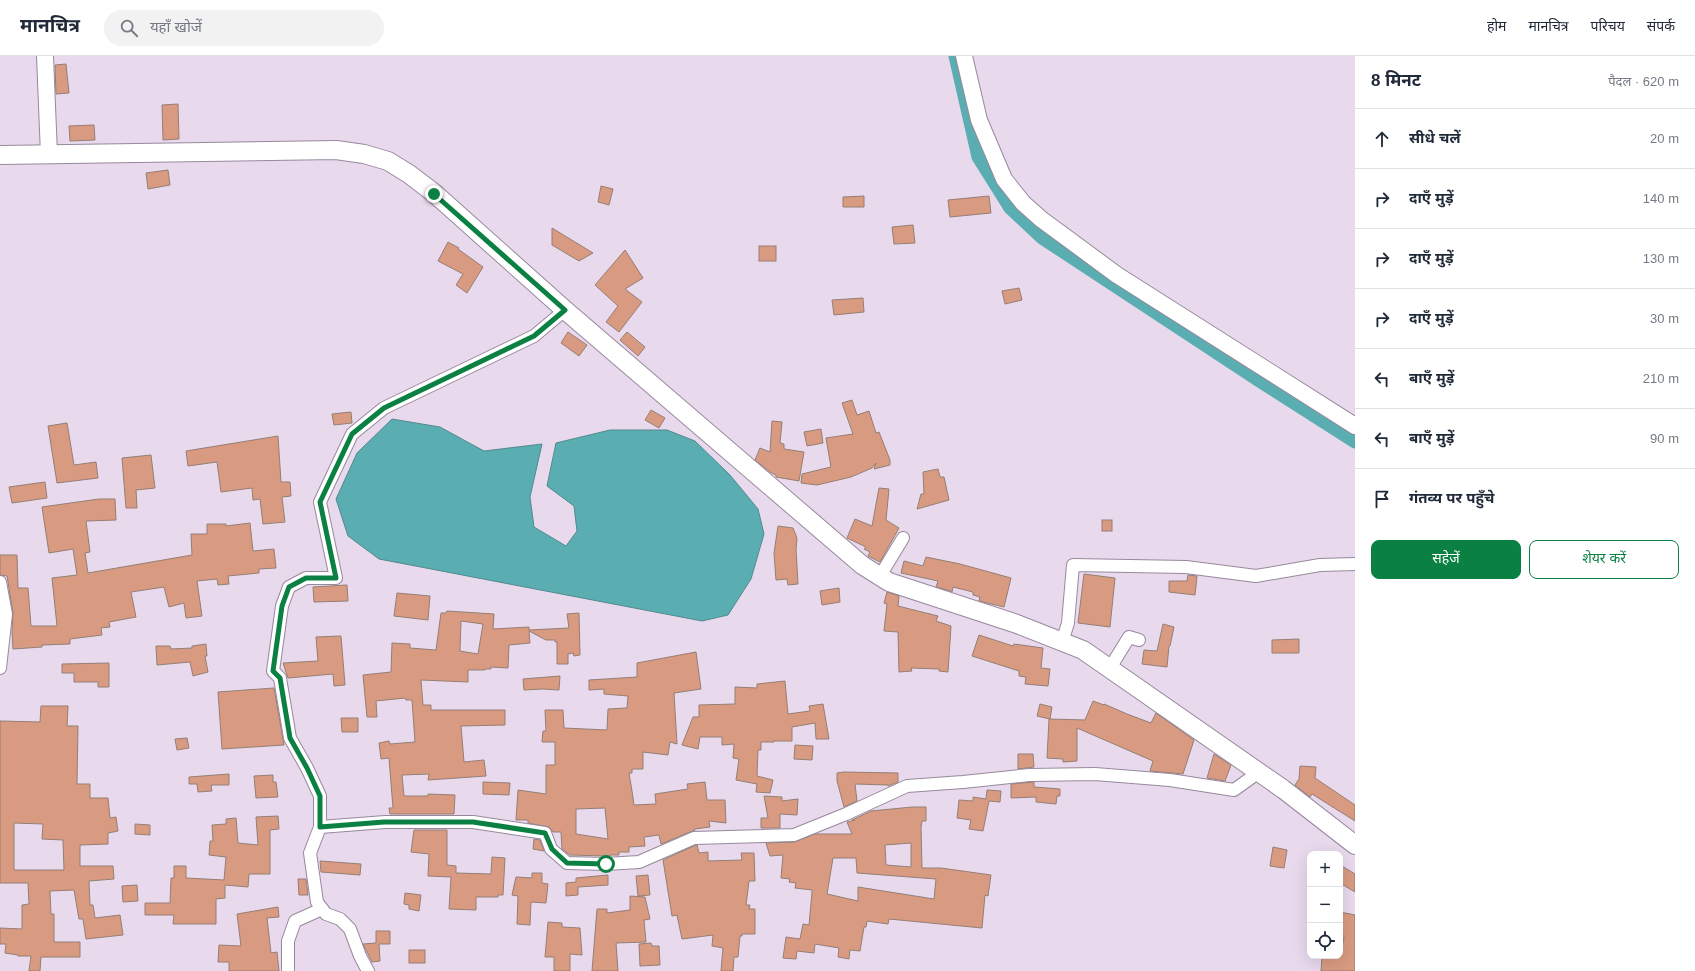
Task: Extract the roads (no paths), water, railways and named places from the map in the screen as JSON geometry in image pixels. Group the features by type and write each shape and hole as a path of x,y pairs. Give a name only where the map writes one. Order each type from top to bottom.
{"main road":[{"path":"0,155 336,150 364,154 388,161 409,174 434,194 565,310 862,565 889,582 1017,624 1083,650 1259,772 1355,845"}],"street":[{"path":"45,56 49,155"},
{"path":"964,56 979,120 1004,179 1023,203 1041,219 1117,275 1355,426"},
{"path":"368,971 360,956 350,929 340,919 326,914 318,902 310,853 320,827 320,796 307,768 290,738 280,678 273,671 282,606 289,587 306,578 336,578 320,502 352,434 384,408 534,336 565,310"},
{"path":"880,576 903,538"},
{"path":"1062,642 1068,623 1073,565 1186,567 1256,576 1320,565 1355,564"},
{"path":"0,582 6,614 0,668"},
{"path":"1110,668 1129,637 1139,640"},
{"path":"320,827 384,822 473,822 545,833 552,849 567,863 606,864 639,862 694,838 794,835 846,814 907,786 1029,775 1095,774 1170,780 1234,790 1259,772"},
{"path":"288,971 288,941 295,921 322,909"}],"waterway":[{"path":"955,56 978,157 1010,208 1042,238 1355,442"}]}
